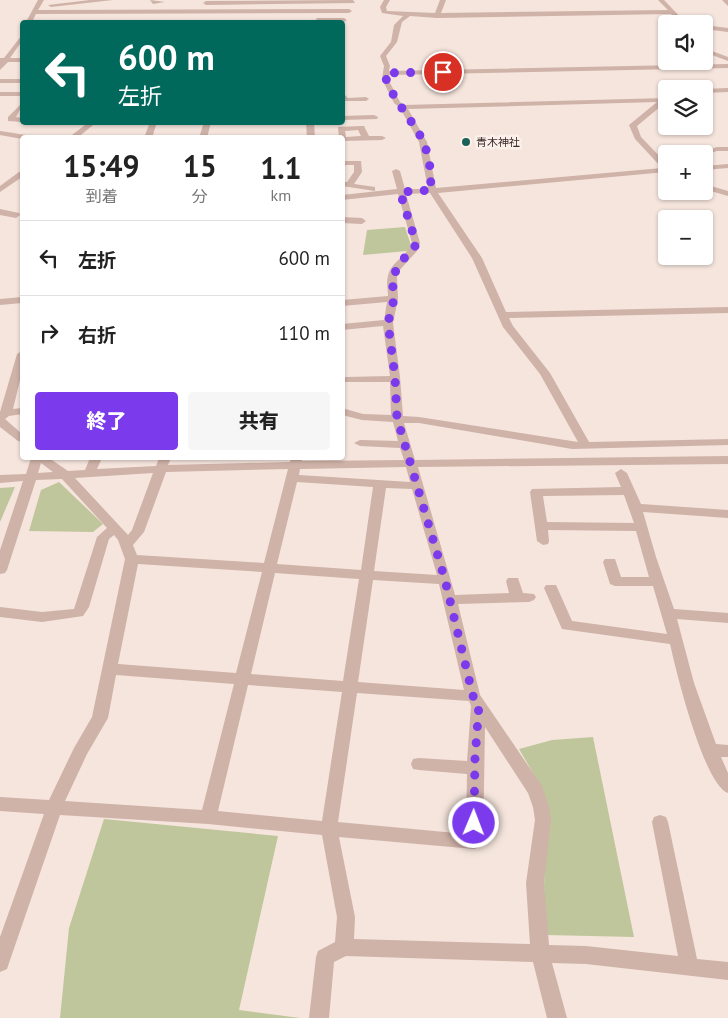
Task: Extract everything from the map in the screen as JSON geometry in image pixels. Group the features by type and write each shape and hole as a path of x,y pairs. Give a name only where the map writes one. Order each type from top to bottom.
{"street":[{"path":"31,20 41,0"},
{"path":"35,9 78,1 110,0"},
{"path":"153,0 153,2 162,2"},
{"path":"387,0 383,7 384,12 409,15 672,12"},
{"path":"437,16 443,0"},
{"path":"661,0 675,15"},
{"path":"725,0 728,4"},
{"path":"280,1 280,20"},
{"path":"191,20 200,2 354,1 344,20"},
{"path":"236,20 240,3"},
{"path":"35,9 79,12 349,11"},
{"path":"74,20 79,12"},
{"path":"114,20 118,12"},
{"path":"154,20 157,12"},
{"path":"409,15 399,20 395,30 393,45 383,56 387,66 385,79 397,103 403,108 426,147 432,190 477,258 508,326 545,373 585,445"},
{"path":"713,28 728,30"},
{"path":"0,68 3,60 20,40"},
{"path":"14,49 20,49"},
{"path":"713,50 725,49"},
{"path":"713,53 728,59"},
{"path":"3,60 20,60"},
{"path":"385,73 728,66"},
{"path":"0,81 20,81"},
{"path":"713,91 728,90"},
{"path":"0,94 20,94"},
{"path":"345,98 366,99"},
{"path":"403,108 658,101"},
{"path":"657,156 641,141 633,125 658,106"},
{"path":"20,108 11,119 20,120"},
{"path":"345,110 361,109"},
{"path":"345,118 374,117"},
{"path":"75,135 90,125"},
{"path":"0,133 20,136"},
{"path":"345,139 382,138"},
{"path":"713,150 728,149"},
{"path":"345,162 358,164 358,172 346,184"},
{"path":"713,167 728,166"},
{"path":"0,804 208,817 474,842 476,700 445,580 397,418 395,379 388,323 394,299 392,277 394,271 414,249 416,243 400,192 396,171"},
{"path":"345,198 387,192 432,190 658,171"},
{"path":"0,190 20,178"},
{"path":"346,184 387,192"},
{"path":"713,189 728,194"},
{"path":"0,212 16,214"},
{"path":"345,220 362,221"},
{"path":"345,303 394,299"},
{"path":"0,304 20,300"},
{"path":"504,315 728,310"},
{"path":"345,327 388,323"},
{"path":"2,417 20,360"},
{"path":"346,380 395,379"},
{"path":"2,417 20,412"},
{"path":"345,412 362,417 397,418 472,428 572,446 728,442"},
{"path":"2,417 20,437"},
{"path":"360,442 405,445"},
{"path":"0,570 36,460"},
{"path":"0,963 54,808 80,752 100,718 108,669 124,604 132,559 124,538 65,475 45,460"},
{"path":"89,474 95,460"},
{"path":"0,479 89,474 163,463 297,461 410,464 728,460"},
{"path":"208,817 297,461"},
{"path":"127,544 138,532 163,463"},
{"path":"621,473 636,508 640,527 670,614 686,683 718,771 728,786"},
{"path":"294,478 416,486"},
{"path":"344,947 346,916 329,828 380,484"},
{"path":"544,541 536,492 629,491"},
{"path":"636,508 728,514"},
{"path":"541,526 640,527"},
{"path":"0,612 42,617 78,613 82,607 103,537 114,529"},
{"path":"132,559 445,580"},
{"path":"610,562 615,581 658,582"},
{"path":"449,600 523,598 513,581"},
{"path":"551,588 567,625 676,640"},
{"path":"670,614 728,618"},
{"path":"108,669 244,678 476,700"},
{"path":"476,700 532,785 542,807 542,834 535,883 540,953 557,1018"},
{"path":"710,750 728,751"},
{"path":"419,764 475,768"},
{"path":"660,822 689,967"},
{"path":"319,1018 325,957 344,947 540,953 615,958 728,971"}],"green space":[{"path":"405,227 412,248 407,251 363,255 367,230"},
{"path":"59,482 103,524 93,532 29,531 41,490"},
{"path":"15,487 0,522 0,488"},
{"path":"593,737 634,937 546,935 544,885 548,808 540,785 519,749 552,740"},
{"path":"104,819 278,836 239,1010 300,1018 60,1018 69,928"}],"place":[{"name":"青木神社","path":"466,142"}],"route":[{"path":"443,72 385,73 385,79 397,103 403,108 426,147 432,190 400,192 416,246 394,271 392,277 394,299 388,323 395,377 397,418 445,580 473,696 479,704 475,759 474,823"}]}
